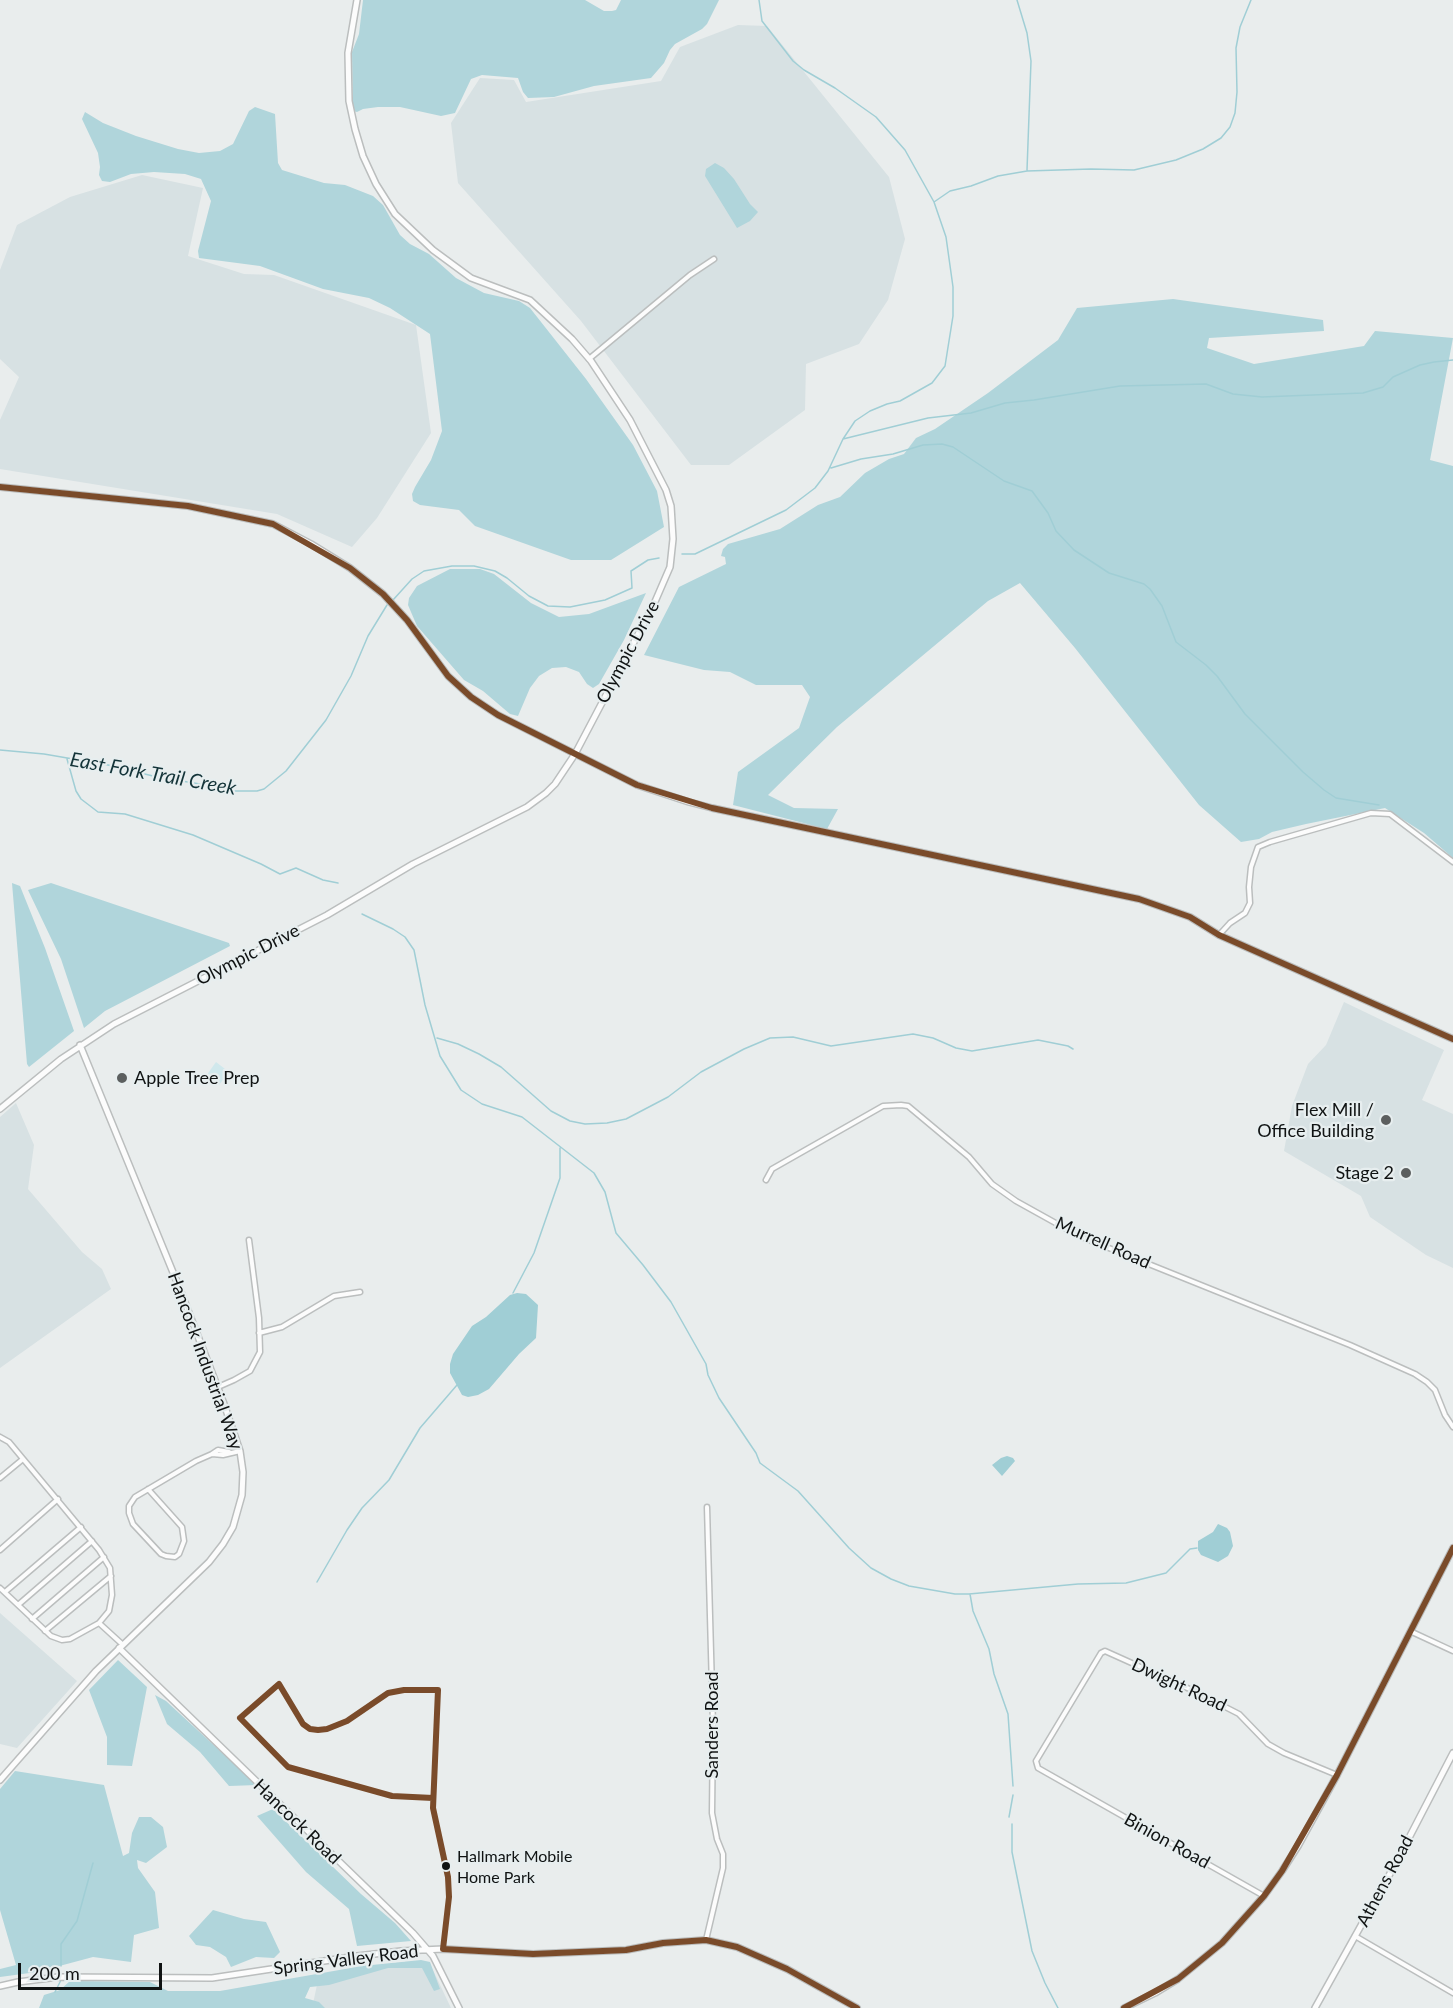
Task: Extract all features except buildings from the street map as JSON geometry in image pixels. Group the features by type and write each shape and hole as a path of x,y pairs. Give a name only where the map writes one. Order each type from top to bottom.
{"street":[{"name":"Olympic Drive","path":"0,1109 80,1045 131,1015 327,915 413,864 527,807 555,784 575,754 654,604 670,567 673,538 671,506 658,472 630,420 589,358 530,300 486,285 456,268 415,234 395,214 388,203 366,162 355,129 350,101 348,52 357,0"},
{"path":"589,358 690,275 714,259"},
{"path":"0,487 188,506 273,524 350,568 383,594 408,620 448,676 471,697 498,715 637,785 688,802 1139,899 1190,917 1220,935 1453,1039"},
{"path":"1220,935 1230,923 1245,913 1250,903 1248,886 1251,867 1258,847 1270,842 1371,813 1390,814 1453,862"},
{"name":"Hancock Industrial Way","path":"0,1780 121,1646 209,1562 223,1544 237,1516 242,1495 243,1473 240,1451 218,1387 80,1045"},
{"name":"Murrell Road","path":"766,1180 772,1169 883,1106 908,1107 969,1156 992,1184 1079,1236 1350,1345 1415,1374 1435,1390 1445,1415 1453,1427"},
{"path":"218,1387 250,1371 260,1352 249,1240"},
{"path":"259,1333 282,1327 334,1296 360,1292"},
{"path":"0,1437 9,1442 104,1557 111,1576 112,1595 106,1616 99,1623 66,1640 54,1638 45,1631 0,1588"},
{"path":"148,1490 182,1527 184,1541 179,1554 175,1557 161,1554 133,1524 129,1509 131,1501 148,1490 196,1461 218,1450 240,1451"},
{"path":"0,1478 23,1459"},
{"path":"0,1550 58,1499"},
{"name":"Sanders Road","path":"706,1940 723,1868 723,1854 717,1839 712,1813 713,1725 707,1507"},
{"path":"5,1592 81,1527"},
{"path":"18,1605 92,1541"},
{"path":"1124,2008 1155,1993 1189,1970 1222,1943 1264,1896 1298,1846 1337,1775 1453,1548"},
{"path":"32,1619 104,1557"},
{"path":"45,1631 111,1576"},
{"path":"99,1623 121,1646"},
{"path":"1412,1632 1453,1651"},
{"name":"Hancock Road","path":"121,1646 400,1920 428,1950 459,2008"},
{"name":"Dwight Road","path":"1088,1674 1101,1653 1105,1651 1239,1714 1268,1744 1337,1775"},
{"name":"Binion Road","path":"1088,1674 1036,1761 1041,1770 1264,1896"},
{"name":"Athens Road","path":"1315,2008 1453,1753"},
{"path":"1355,1936 1453,1993"},
{"name":"Spring Valley Road","path":"0,1986 58,1977 212,1978 357,1956 428,1950 568,1953 626,1950 682,1941 706,1940 737,1947 787,1969 857,2008"},
{"path":"438,1966 439,1957 447,1949"}],"shaded area":[{"path":"363,0 585,0 604,11 612,11 616,10 621,0 719,0 707,24 675,44 664,63 651,78 594,86 554,97 528,98 518,78 482,75 471,79 455,113 441,116 400,107 378,107 353,111 352,52 359,34"},
{"path":"738,25 767,26 889,177 905,239 888,300 859,344 806,364 805,410 729,465 691,465 581,321 458,183 451,123 480,78 514,80 526,102 661,81 680,47"},
{"path":"255,107 275,114 278,163 282,170 324,183 345,185 373,196 383,205 400,235 410,244 429,254 456,278 484,293 519,301 530,308 586,379 633,445 657,491 664,527 611,560 571,560 475,526 459,510 420,505 413,501 412,494 431,460 442,431 430,334 390,308 369,298 323,289 260,266 199,258 198,251 211,201 201,179 185,174 154,172 131,174 110,182 102,181 99,175 98,153 82,119 85,112 103,123 136,136 199,153 220,151 233,144 249,111"},
{"path":"715,163 724,168 734,179 758,212 750,221 737,228 705,176 706,169"},
{"path":"142,175 203,188 188,256 244,274 274,275 416,325 431,433 377,518 352,547 277,514 0,469 0,420 19,377 0,359 0,270 17,225 70,197"},
{"path":"1173,299 1323,320 1324,331 1209,338 1207,348 1254,364 1364,346 1375,331 1453,338 1430,460 1453,466 1453,858 1424,833 1385,808 1272,832 1259,839 1241,842 1199,805 1075,648 1020,583 988,601 837,727 768,795 794,808 838,809 827,829 733,805 738,772 799,728 810,697 802,685 756,685 730,672 704,670 644,655 679,587 726,564 725,557 721,556 728,544 780,529 818,505 840,497 865,473 889,459 904,454 916,438 935,429 988,393 1058,340 1077,308"},
{"path":"450,569 480,569 494,574 531,603 559,617 589,614 646,593 624,640 599,684 593,688 587,684 579,672 566,667 552,668 539,676 530,688 518,716 510,714 483,691 464,680 417,626 408,605 409,598 417,586"},
{"path":"12,883 20,886 74,1031 29,1067 27,1064"},
{"path":"51,883 229,943 230,946 105,1011 84,1028 61,959 28,890"},
{"path":"1344,1002 1444,1050 1422,1100 1453,1114 1453,1268 1426,1255 1370,1217 1361,1196 1284,1151 1292,1106 1308,1064 1326,1045"},
{"path":"216,1062 229,1072 219,1085 206,1076"},
{"path":"16,1103 34,1145 28,1189 82,1252 102,1269 111,1289 0,1368 0,1117"},
{"path":"526,1294 538,1305 536,1338 489,1389 478,1395 468,1397 462,1395 450,1373 453,1354 472,1326 486,1317 510,1295"},
{"path":"1007,1456 1015,1461 1002,1476 992,1465"},
{"path":"1218,1524 1230,1532 1233,1546 1228,1556 1218,1562 1201,1555 1198,1550 1198,1541 1213,1532"},
{"path":"0,1613 77,1681 17,1748 0,1744"},
{"path":"118,1660 147,1687 132,1766 107,1765 107,1737 89,1690"},
{"path":"155,1695 166,1701 257,1785 229,1786 200,1752 167,1724"},
{"path":"15,1771 104,1785 123,1856 129,1853 132,1833 139,1817 151,1817 163,1827 167,1847 146,1863 137,1860 138,1868 155,1892 159,1928 134,1935 131,1962 93,1957 37,1972 0,1977 0,1969 16,1965 0,1910 0,1789"},
{"path":"273,1809 361,1894 395,1923 411,1941 357,1946 349,1909 306,1872 257,1816"},
{"path":"213,1910 244,1919 266,1922 280,1952 274,1958 256,1957 231,1967 226,1957 210,1947 196,1945 189,1936"},
{"path":"421,1960 430,1962 440,1989 434,1991 422,1968 388,1968 329,1985 310,1987 305,1998 319,2002 325,2008 39,2008 44,1995 60,1990 70,1981 150,1982 168,1991 220,1991 362,1966"},
{"path":"378,1966 431,1966 451,2008 312,2008 319,1976"}],"waterway":[{"name":"East Fork Trail Creek","path":"682,554 695,554 786,510 815,488 828,471 843,439 855,421 870,411 900,401 932,383 945,366 953,316 953,287 946,237 934,202 905,150 876,117 793,61 762,21 759,0"},
{"path":"1017,0 1027,33 1031,61 1027,170"},
{"name":"East Fork Trail Creek","path":"934,202 950,191 998,176 1027,171 1134,170 1176,160 1203,149 1221,138 1230,127 1235,113 1236,48 1240,27 1251,0"},
{"path":"843,439 928,418 971,413 1005,403 1120,386 1206,384 1233,394 1262,397 1363,393 1383,387 1393,377 1420,365 1453,360"},
{"path":"831,468 923,445 942,444 953,447 1004,481 1032,491 1048,513 1056,531 1074,550 1109,573 1144,584 1150,589 1162,606 1176,642 1217,676 1245,714 1303,772 1336,798 1379,805"},
{"name":"East Fork Trail Creek","path":"393,600 412,579 424,571 452,566 474,566 495,571 529,596 548,606 570,607 605,600 632,588 631,571 648,560 659,558"},
{"name":"East Fork Trail Creek","path":"0,750 44,754 108,765 228,791 264,789 286,771 326,720 351,676 368,636 387,605"},
{"path":"67,759 76,791 81,799 98,812 125,814 193,835 280,874 296,868 323,880 338,883"},
{"path":"362,914 405,937 414,950 425,1005 440,1056 461,1090 482,1104 522,1117 594,1173 605,1192 616,1233 671,1302 706,1364 708,1375 719,1398 756,1453 760,1463 798,1491 849,1548 871,1568 909,1586 955,1594 969,1594 1078,1584 1126,1583 1166,1573 1190,1549 1197,1548"},
{"path":"437,1038 458,1044 479,1054 501,1067 551,1111 570,1121 585,1124 626,1119 668,1097 701,1072 770,1038 793,1037 831,1046 913,1034 972,1051 1038,1040 1073,1049"},
{"path":"513,1293 534,1253 560,1178 560,1148"},
{"path":"317,1582 362,1508 389,1480 420,1428 457,1385"},
{"path":"970,1594 973,1611 989,1649 994,1674 1008,1714 1013,1786"},
{"path":"1009,1817 1013,1795"},
{"path":"1012,1824 1012,1852 1032,1951 1058,2008"},
{"path":"61,1966 61,1944 77,1921 93,1863"},
{"path":"55,1992 61,1980"}],"transit line":[{"path":"0,487 188,506 273,524 350,568 383,594 407,620 448,676 471,697 498,715 637,785 712,808 1139,899 1190,917 1219,935 1453,1039"},
{"path":"1124,2008 1178,1979 1222,1943 1264,1896 1282,1871 1337,1775 1453,1548"},
{"path":"433,1798 392,1796 288,1767 240,1718 279,1684 303,1724 310,1729 318,1730 347,1721 388,1693 404,1690 438,1690 433,1808 448,1877 449,1897 443,1949 533,1954 626,1950 663,1943 706,1940 737,1947 787,1969 857,2008"}],"place":[{"name":"Apple Tree Prep","path":"122,1078"},
{"name":"Flex Mill / Office Building","path":"1386,1120"},
{"name":"Stage 2","path":"1406,1173"},
{"name":"Hallmark Mobile Home Park","path":"446,1866"}]}
